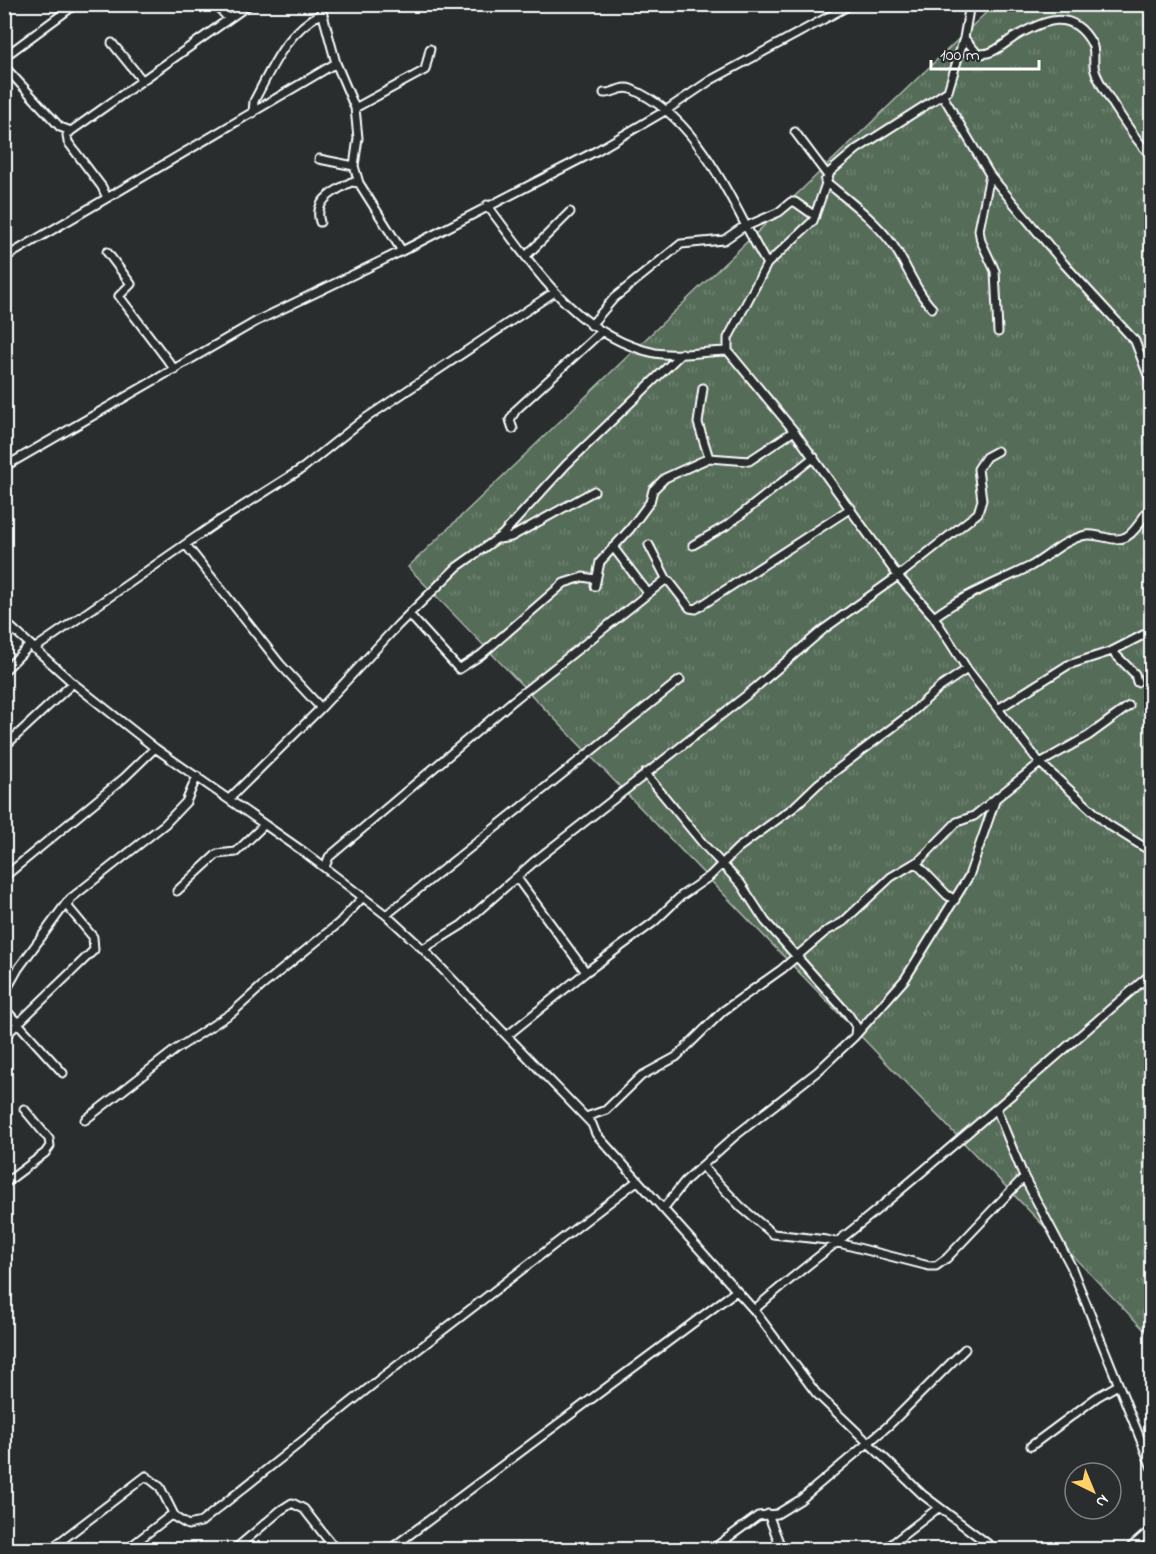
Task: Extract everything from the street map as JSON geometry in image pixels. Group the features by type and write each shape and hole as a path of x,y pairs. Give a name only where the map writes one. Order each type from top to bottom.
{"street":[{"path":"4,57 76,4"},
{"path":"215,4 229,19"},
{"path":"107,198 102,187 68,142 67,135 250,4"},
{"path":"320,4 336,63 355,108 358,138 354,166 358,180 402,252"},
{"path":"4,467 257,321 402,252 487,205 598,150 665,111 711,80 852,4"},
{"path":"970,4 964,38 951,85 943,96 857,149 826,179 815,216 805,231 767,264 728,339 728,351 814,457 898,576 934,617 967,669 1040,763 1107,824 1152,852"},
{"path":"253,113 254,101 290,38 306,22 322,13"},
{"path":"964,38 977,53 988,54 1032,29 1062,19 1075,23 1092,44 1096,72 1104,87 1152,156"},
{"path":"112,43 142,80"},
{"path":"355,108 426,70 430,49"},
{"path":"4,258 336,63"},
{"path":"4,66 60,127 71,131"},
{"path":"604,93 622,88 630,89 665,111 698,144 748,227 767,264"},
{"path":"943,96 990,175 1065,265 1135,341 1152,386"},
{"path":"795,132 826,179 877,225 912,273 922,297 933,308"},
{"path":"319,159 354,166"},
{"path":"990,175 979,230 981,241 995,271 999,332"},
{"path":"320,222 317,211 320,204 351,182 358,180"},
{"path":"591,326 614,298 681,244 718,242 779,212 791,201 815,216"},
{"path":"487,205 553,293 591,326 655,353 728,351"},
{"path":"526,256 570,212"},
{"path":"107,252 131,284 131,287 119,294 120,297 175,369"},
{"path":"4,671 32,647 303,468 363,420 553,293"},
{"path":"513,429 510,420 516,410 602,332"},
{"path":"229,799 321,708 409,614 457,567 497,540 566,465 682,353"},
{"path":"703,388 698,423 709,458"},
{"path":"409,614 459,669 481,655 564,583 583,577 595,583 600,562 648,505 656,486 669,475 709,458 749,461 794,431"},
{"path":"423,949 462,925 645,773 748,694 824,629 898,576 981,510 978,469 986,457 997,451"},
{"path":"693,545 729,524 814,457"},
{"path":"497,540 511,537 594,491"},
{"path":"934,617 978,588 1031,566 1056,547 1073,539 1093,533 1117,539 1128,536 1152,505"},
{"path":"649,545 667,580 690,608 696,609 851,508"},
{"path":"186,545 280,664 321,708"},
{"path":"613,547 648,593"},
{"path":"325,867 329,857 396,798 667,580"},
{"path":"4,621 73,683 155,748 325,867 386,915 423,949 586,1117 596,1134 636,1181 754,1310 816,1393 867,1444 938,1508 996,1550"},
{"path":"998,709 1068,665 1112,651 1145,634 1152,636"},
{"path":"1112,651 1135,674 1137,682"},
{"path":"508,1035 586,972 649,926 738,848 787,813 818,784 909,715 939,688 967,669"},
{"path":"386,915 680,680"},
{"path":"4,747 73,683"},
{"path":"586,1117 606,1110 641,1076 676,1057 723,1011 843,922 891,877 916,863 937,845 950,828 974,816 1040,763 1088,736 1129,706"},
{"path":"4,877 124,778 155,748"},
{"path":"645,773 748,893 765,921 854,1022 854,1036"},
{"path":"4,994 18,969 67,902 183,806 197,776"},
{"path":"663,1209 675,1192 702,1166 818,1071 854,1036 905,979 969,876 996,798"},
{"path":"177,891 217,854 234,853 264,825"},
{"path":"916,863 924,868 943,891 956,900"},
{"path":"517,878 586,972"},
{"path":"85,1120 175,1050 233,1012 339,923 363,897"},
{"path":"4,1037 94,950 93,938 70,912 67,902"},
{"path":"754,1310 799,1269 945,1153 1152,973"},
{"path":"4,1008 63,1073"},
{"path":"996,1108 1024,1177 1071,1266 1152,1468"},
{"path":"4,1184 45,1153 50,1146 49,1139 24,1109"},
{"path":"702,1166 741,1208 772,1234 835,1242 936,1266 947,1258 1024,1177"},
{"path":"49,1550 146,1476 165,1495 174,1515 188,1525 201,1522 390,1371 636,1181"},
{"path":"388,1550 736,1291"},
{"path":"711,1550 758,1516 785,1511 867,1444 965,1349"},
{"path":"1031,1446 1097,1397 1118,1385"},
{"path":"234,1550 292,1503 303,1509 336,1550"},
{"path":"884,1550 938,1508"},
{"path":"768,1514 782,1550"},
{"path":"126,1550 167,1516 174,1515"},
{"path":"1128,1550 1152,1529"}],"green space":[{"path":"994,5 1151,5 1151,1337 408,567"}]}
